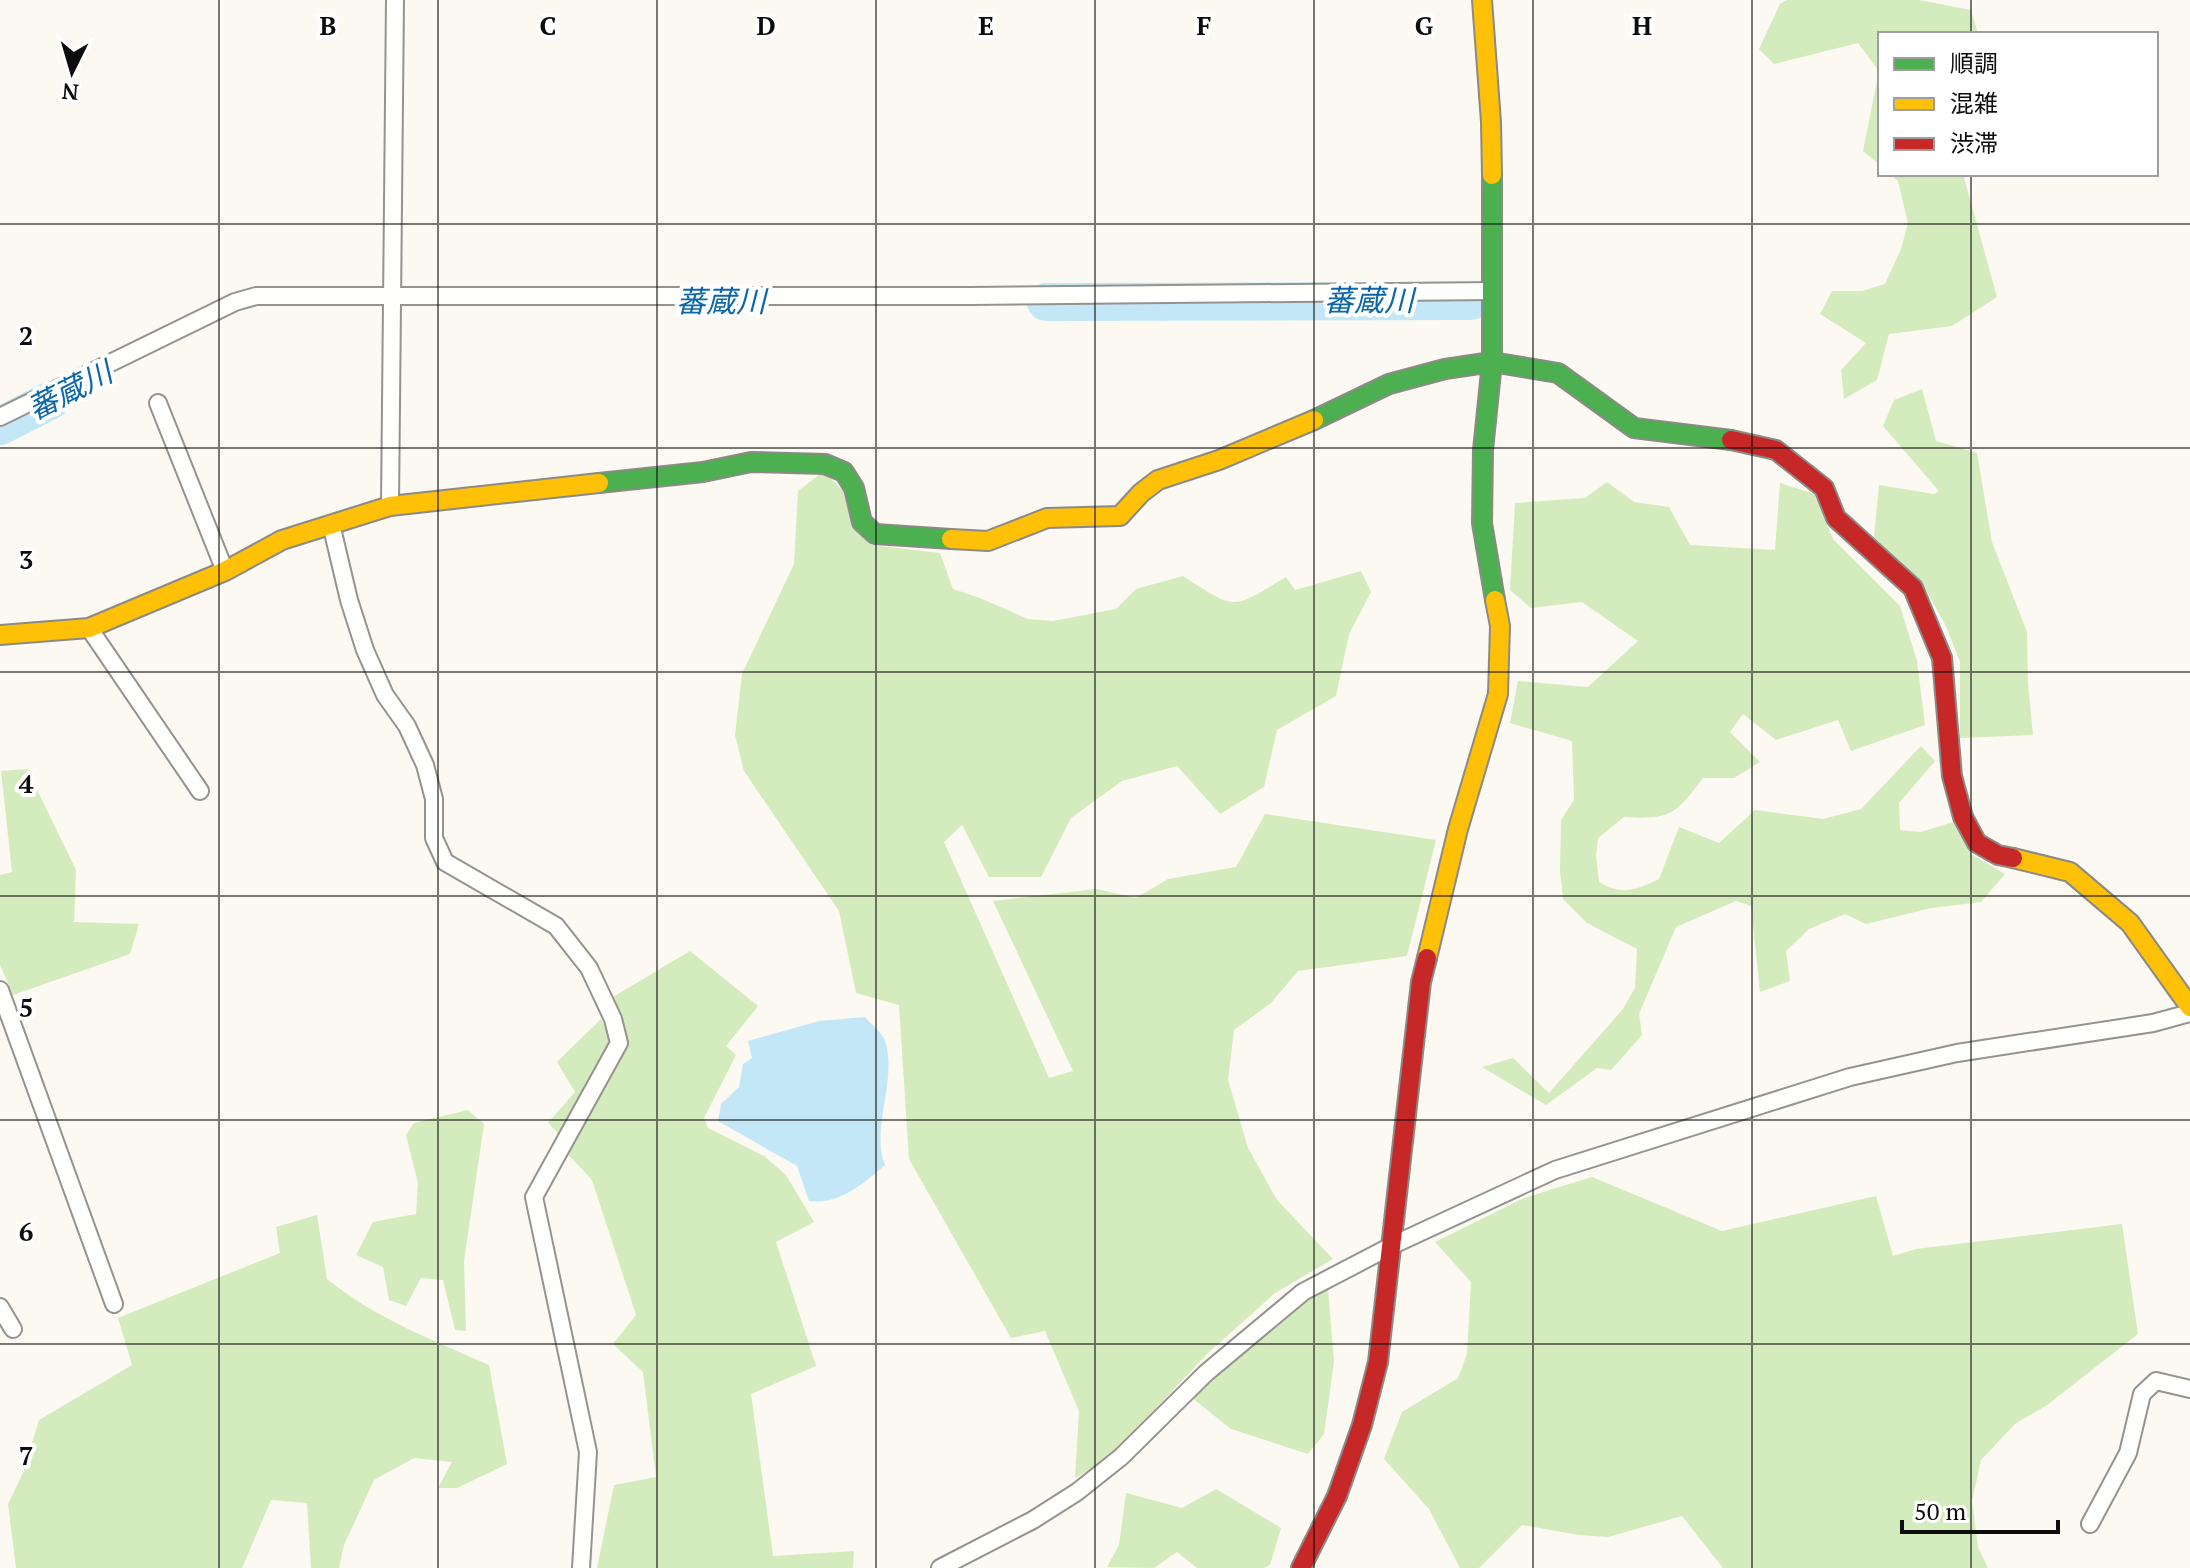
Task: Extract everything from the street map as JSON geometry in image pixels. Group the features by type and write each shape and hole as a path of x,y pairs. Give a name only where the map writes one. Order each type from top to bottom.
{"street":[{"path":"390,506 395,0"},
{"path":"1301,1568 1324,1526 1362,1425 1378,1362 1421,982 1458,829 1498,694 1500,626 1482,523 1483,450 1492,362 1493,291 1491,122 1482,0"},
{"path":"0,417 235,302 256,296 391,300 1493,291"},
{"path":"0,635 89,628 225,571 282,540 390,506 703,472 751,462 825,464 844,472 854,488 862,522 875,534 988,541 1047,518 1120,516 1158,480 1219,460 1389,384 1445,369 1492,362 1558,373 1634,428 1749,442 1776,450 1824,488 1836,518 1913,588 1942,658 1952,776 1963,817 1977,843 1998,855 2070,872 2130,923 2190,1010 2153,1023 1957,1053 1850,1077 1555,1170 1393,1245 1303,1292 1206,1373 1121,1457 1077,1492 1033,1520 940,1568"},
{"path":"158,403 225,571"},
{"path":"331,524 349,600 365,650 385,695 407,726 425,765 434,799 434,838 445,862 556,926 589,968 613,1019 619,1043 534,1197 588,1452 581,1568"},
{"path":"89,628 200,791"},
{"path":"0,990 114,1304"},
{"path":"0,1307 13,1329"},
{"path":"2090,1524 2128,1453 2142,1394 2156,1381 2190,1389"}],"green space":[{"path":"1787,0 1919,0 1971,10 1977,32 1878,32 1878,70 1858,43 1774,64 1759,49 1780,4"},
{"path":"1878,76 1878,163 1863,151"},
{"path":"1892,176 1964,176 1997,297 1952,326 1889,334 1877,380 1844,399 1841,370 1866,343 1820,314 1832,291 1862,291 1885,284 1901,249 1908,223 1898,181"},
{"path":"1922,389 1936,441 1977,453 1992,542 2027,632 2033,735 1960,738 1960,662 1946,626 1923,585 1874,537 1879,485 1934,494 1939,491 1883,426 1894,400"},
{"path":"824,471 843,491 854,528 872,545 940,553 953,589 1028,619 1053,621 1116,609 1136,589 1183,576 1214,596 1234,602 1254,596 1286,577 1295,590 1361,571 1371,592 1349,634 1336,696 1277,730 1264,787 1220,814 1177,766 1122,781 1071,818 1041,877 989,877 962,825 944,842 1049,1078 1073,1071 993,901 1097,889 1136,898 1168,879 1236,867 1265,814 1436,840 1407,956 1298,971 1271,1003 1234,1030 1228,1080 1248,1148 1277,1200 1333,1259 1275,1293 1208,1353 1108,1459 1075,1478 1079,1411 1045,1331 1011,1338 909,1159 899,1005 856,993 839,911 744,771 735,735 742,674 794,564 798,491"},
{"path":"1607,482 1634,502 1669,507 1690,545 1775,550 1780,483 1814,494 1833,539 1900,606 1917,661 1925,725 1851,751 1838,720 1776,740 1743,714 1730,732 1760,762 1734,778 1703,778 1686,800 1671,812 1652,817 1624,817 1598,838 1596,856 1599,882 1615,889 1629,890 1659,879 1679,827 1719,843 1755,810 1823,819 1861,809 1921,746 1935,761 1899,803 1900,830 1921,832 1953,822 1971,854 2005,874 1981,902 1931,908 1866,924 1845,914 1809,929 1786,951 1790,981 1760,992 1751,906 1736,901 1676,927 1639,1014 1642,1035 1611,1070 1597,1068 1546,1105 1482,1067 1513,1058 1549,1093 1623,1009 1635,988 1637,949 1587,923 1563,899 1561,820 1574,800 1572,741 1510,723 1518,681 1588,687 1638,641 1582,602 1531,608 1510,590 1515,503 1585,498"},
{"path":"27,769 76,870 74,922 139,924 130,954 13,995 0,965 0,875 12,872 1,771"},
{"path":"690,951 758,1006 726,1046 736,1055 704,1118 708,1128 764,1156 786,1175 814,1222 776,1242 816,1366 751,1394 773,1556 854,1551 853,1568 597,1568 614,1485 656,1477 643,1372 613,1344 636,1315 592,1180 565,1151 625,1043 613,997"},
{"path":"601,1019 614,1044 561,1136 548,1123 575,1092 557,1062"},
{"path":"468,1110 484,1124 464,1261 466,1331 455,1330 443,1280 421,1278 406,1306 389,1300 383,1267 356,1255 373,1222 416,1214 418,1183 406,1135 414,1123"},
{"path":"1592,1177 1722,1231 1876,1196 1893,1256 1916,1249 2122,1224 2138,1334 2047,1405 2015,1424 1981,1460 1972,1501 1978,1547 1988,1568 1723,1568 1682,1516 1608,1537 1522,1525 1479,1568 1460,1568 1429,1509 1384,1459 1402,1412 1458,1378 1467,1354 1471,1282 1435,1242 1524,1198"},
{"path":"317,1215 327,1279 384,1317 489,1365 507,1464 457,1488 438,1488 452,1462 414,1458 374,1480 344,1545 339,1568 311,1568 307,1503 271,1500 242,1568 16,1568 8,1504 23,1473 39,1420 132,1365 118,1318 280,1253 276,1227"},
{"path":"1328,1289 1334,1362 1324,1434 1308,1454 1231,1429 1191,1397 1283,1316"},
{"path":"1216,1489 1281,1528 1270,1565 1264,1568 1197,1568 1177,1552 1154,1568 1107,1567 1119,1545 1126,1493 1182,1508"}],"water":[{"path":"865,1017 884,1038 888,1056 880,1136 885,1165 859,1186 840,1196 809,1201 797,1166 718,1121 721,1104 739,1087 743,1064 752,1058 748,1041 819,1021"}],"waterway":[{"name":"蕃蔵川","path":"1046,302 1471,301"},
{"name":"蕃蔵川","path":"0,426 51,400"}],"traffic: fast":[{"path":"1492,175 1492,362 1483,450 1482,523 1495,600"},
{"path":"1314,420 1389,384 1445,369 1492,362 1558,373 1634,428 1731,440"},
{"path":"599,483 703,472 751,462 825,464 844,472 854,488 862,522 875,534 951,539"}],"traffic: slow":[{"path":"1482,0 1492,175"},
{"path":"951,539 988,541 1047,518 1120,516 1158,480 1219,460 1314,420"},
{"path":"0,635 89,628 225,571 282,540 390,506 599,483"},
{"path":"1427,958 1458,829 1498,694 1500,626 1495,600"},
{"path":"2013,858 2070,872 2130,923 2190,1007"}],"traffic: jam":[{"path":"1731,440 1776,450 1824,488 1836,518 1913,588 1942,658 1952,776 1963,817 1977,843 1998,855 2013,858"},
{"path":"1301,1568 1337,1496 1362,1425 1378,1362 1421,982 1427,958"}]}
